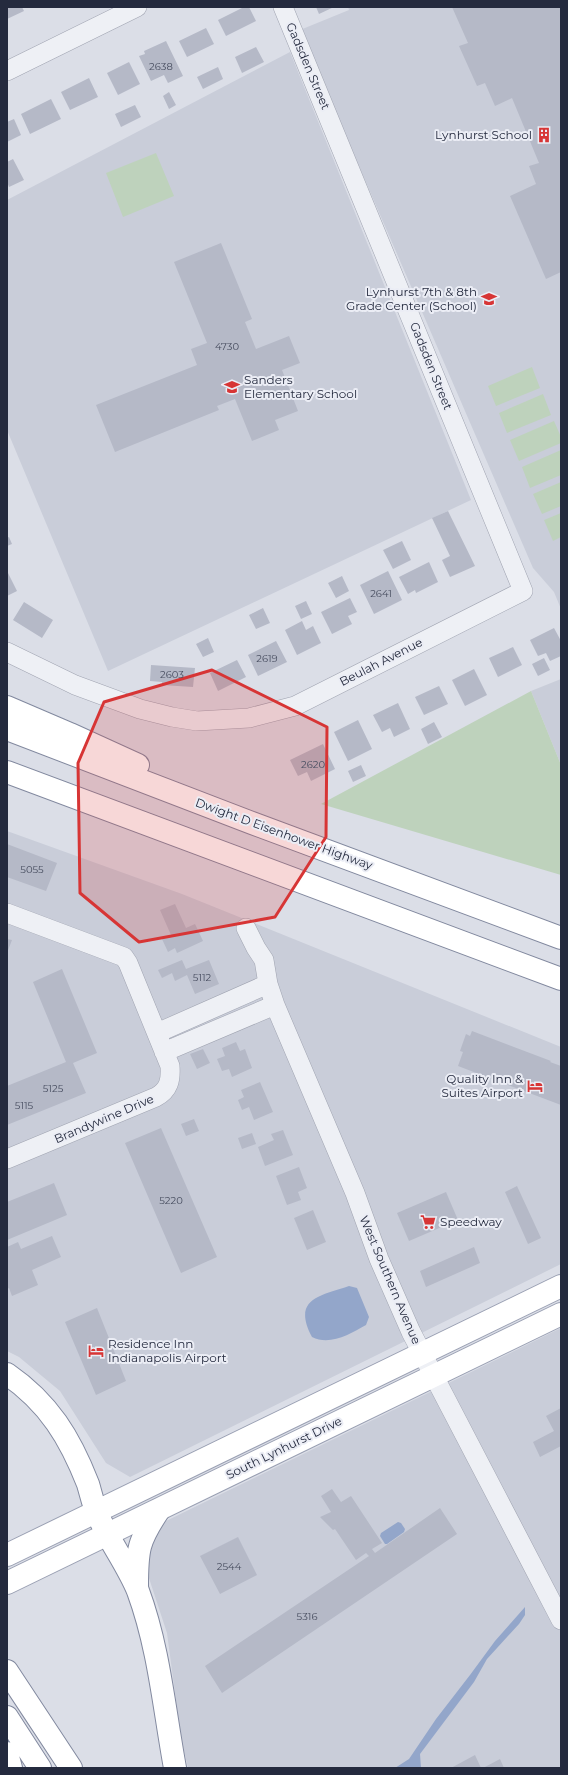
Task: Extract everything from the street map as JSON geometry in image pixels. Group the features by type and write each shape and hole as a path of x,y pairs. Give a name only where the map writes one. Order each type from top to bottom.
{"main road":[{"path":"7,707 125,759 252,823"},
{"name":"Dwight D Eisenhower Highway","path":"7,729 252,823 561,938"},
{"path":"7,772 561,979"},
{"name":"South Lynhurst Drive","path":"7,1555 561,1286"},
{"name":"South Lynhurst Drive","path":"7,1582 159,1510 561,1314"},
{"path":"7,1374 38,1398 54,1418 78,1461 106,1534 137,1590 152,1635 157,1657 175,1768"},
{"path":"137,1590 138,1551 144,1532 159,1510"},
{"path":"7,1671 71,1768"},
{"path":"7,1717 40,1768"},
{"path":"7,1753 11,1768"}],"street":[{"path":"7,71 137,7"},
{"name":"Gadsden Street","path":"283,7 523,591"},
{"name":"Beulah Avenue","path":"7,652 75,685 140,709 184,719 234,720 249,718 294,706 523,591"},
{"name":"Brandywine Drive","path":"7,913 124,957 170,1066 171,1077 168,1086 159,1096 7,1159"},
{"name":"West Southern Avenue","path":"246,928 264,960 268,984 275,1005 354,1192 379,1259 411,1332 561,1620"},
{"path":"157,1033 268,984"},
{"path":"164,1052 275,1005"}],"highlighted area":[{"path":"212,670 327,727 326,837 275,917 139,942 80,893 78,763 104,702"}],"shaded area":[{"name":"Lynhurst 7th & 8th Grade Center (School)","path":"348,7 561,7 561,609 554,592 533,568 300,30 349,10"},
{"path":"290,52 471,500 108,671 7,430 7,200"},
{"path":"561,679 561,765 531,691"},
{"path":"7,831 182,894 561,1047 561,1264 130,1477 106,1463 60,1391 19,1357 7,1351"},
{"path":"561,1328 561,1768 188,1768 181,1738 167,1633 146,1569 148,1545 164,1522"}],"green space":[{"path":"156,153 174,196 123,217 106,173"},
{"path":"532,367 540,388 496,406 488,386"},
{"path":"543,394 551,415 507,433 499,413"},
{"path":"554,421 561,437 561,443 519,461 510,440"},
{"path":"561,450 561,475 530,488 522,467"},
{"path":"561,482 561,506 542,514 533,494"},
{"path":"561,513 561,537 553,541 544,520"},
{"path":"531,691 561,765 561,875 321,804"}],"water":[{"path":"349,1286 357,1288 369,1317 366,1325 347,1335 333,1340 312,1337 305,1314 307,1307 312,1301 319,1297"},
{"path":"398,1522 401,1523 405,1529 404,1532 385,1544 380,1536 381,1533"},
{"path":"525,1607 525,1615 519,1624 487,1659 474,1682 420,1754 421,1768 395,1768 409,1759 436,1719 495,1641"}],"building":[{"path":"7,7 22,7 24,11 7,19"},
{"path":"244,7 249,7 256,21 226,36 218,20"},
{"path":"316,7 334,7 319,14"},
{"name":"Lynhurst School","path":"452,7 561,7 561,272 546,279 510,196 536,184 529,166 539,163 512,98 495,106 485,83 477,86 459,46 468,43"},
{"path":"206,28 214,44 187,57 179,41"},
{"path":"166,41 183,76 168,83 164,75 151,81 139,56 145,54 144,51"},
{"path":"256,47 264,62 242,73 235,57"},
{"path":"129,62 140,84 118,95 107,73"},
{"path":"218,67 223,79 203,89 197,77"},
{"path":"89,78 98,97 70,110 61,92"},
{"path":"169,92 176,105 169,109 163,96"},
{"path":"51,99 61,119 30,134 21,114"},
{"path":"135,105 141,117 121,127 115,114"},
{"path":"14,119 21,135 7,142 7,122"},
{"path":"13,159 24,180 9,187 7,182 7,162"},
{"path":"221,243 252,319 245,322 256,349 289,336 300,363 282,370 298,411 275,420 279,430 252,441 235,399 217,406 219,410 115,452 96,405 197,365 191,349 207,343 174,262"},
{"path":"448,511 475,566 450,577 442,560 450,556 432,518"},
{"path":"9,537 12,544 7,546 7,538"},
{"path":"402,541 411,560 393,569 383,550"},
{"path":"429,562 438,582 416,593 415,590 408,594 399,577"},
{"path":"7,571 17,591 7,596"},
{"path":"388,571 402,600 374,614 360,585"},
{"path":"342,576 349,591 336,598 328,583"},
{"path":"350,598 357,612 348,616 352,624 332,634 321,612"},
{"path":"306,601 312,614 301,619 295,606"},
{"path":"24,602 53,620 42,638 13,620"},
{"path":"263,608 270,623 256,629 249,615"},
{"path":"302,621 306,630 313,626 321,643 297,655 285,630"},
{"path":"554,628 561,641 561,656 550,661 546,653 538,656 530,640"},
{"path":"208,638 214,652 203,657 196,644"},
{"path":"276,641 287,662 258,676 248,655"},
{"path":"513,647 522,665 498,677 489,658"},
{"path":"544,658 550,670 538,676 532,664"},
{"path":"237,660 246,677 218,691 210,673"},
{"path":"151,665 195,668 193,687 162,685 162,682 150,681"},
{"path":"474,669 487,695 465,706 452,680"},
{"path":"439,686 448,704 424,715 415,697"},
{"path":"398,703 410,729 394,737 390,728 382,732 373,715"},
{"path":"358,720 372,749 348,761 334,732"},
{"path":"434,722 442,737 428,744 421,729"},
{"path":"323,744 335,769 311,781 307,772 298,776 290,760"},
{"path":"361,765 366,776 353,782 348,771"},
{"path":"7,844 57,863 46,891 7,877"},
{"path":"175,904 186,928 195,924 203,941 177,953 175,948 168,952 162,939 171,935 160,910"},
{"path":"7,939 12,940 7,953"},
{"path":"182,960 186,969 209,960 219,984 195,994 187,975 175,981 172,973 162,978 158,970"},
{"path":"62,969 97,1053 73,1063 86,1093 7,1125 7,1086 66,1062 33,982"},
{"name":"Quality Inn & Suites Airport","path":"472,1031 561,1066 561,1105 458,1066 463,1052 460,1051 466,1034 470,1036"},
{"path":"236,1042 240,1051 245,1049 252,1068 232,1077 229,1069 222,1071 217,1059 225,1056 222,1048"},
{"path":"203,1049 210,1063 197,1069 190,1054"},
{"path":"260,1082 273,1112 254,1120 249,1107 242,1110 238,1100 244,1097 241,1090"},
{"path":"194,1119 199,1131 186,1136 181,1124"},
{"path":"161,1128 217,1257 181,1273 125,1143"},
{"path":"283,1130 293,1155 265,1166 258,1147 274,1140 271,1134"},
{"path":"252,1133 256,1144 242,1149 238,1138"},
{"path":"299,1167 307,1188 298,1192 301,1200 287,1205 276,1176"},
{"path":"54,1183 67,1215 7,1240 7,1202"},
{"path":"517,1186 541,1238 528,1244 505,1192"},
{"path":"446,1192 458,1220 409,1241 397,1213"},
{"path":"313,1210 326,1242 307,1250 294,1218"},
{"path":"52,1236 61,1257 32,1270 38,1285 12,1296 9,1288 7,1289 7,1247 18,1242 21,1249"},
{"path":"474,1247 480,1263 426,1287 420,1271"},
{"name":"Residence Inn Indianapolis Airport","path":"97,1308 126,1381 96,1395 65,1322"},
{"path":"561,1408 561,1446 540,1457 533,1442 554,1431 546,1416"},
{"path":"332,1489 341,1502 351,1496 382,1543 372,1549 375,1553 440,1508 457,1534 222,1693 205,1666 369,1556 366,1553 356,1560 335,1529 333,1530 320,1517 331,1512 321,1496"},
{"path":"238,1537 257,1575 220,1594 200,1556"},
{"path":"475,1755 481,1768 451,1768"},
{"path":"500,1759 504,1768 483,1768"}],"place":[{"name":"Lynhurst School","path":"544,135"},
{"name":"Lynhurst 7th & 8th Grade Center (School)","path":"489,299"},
{"name":"Sanders Elementary School","path":"232,387"},
{"name":"Quality Inn & Suites Airport","path":"535,1086"},
{"name":"Speedway","path":"428,1222"},
{"name":"Residence Inn Indianapolis Airport","path":"96,1351"}]}
